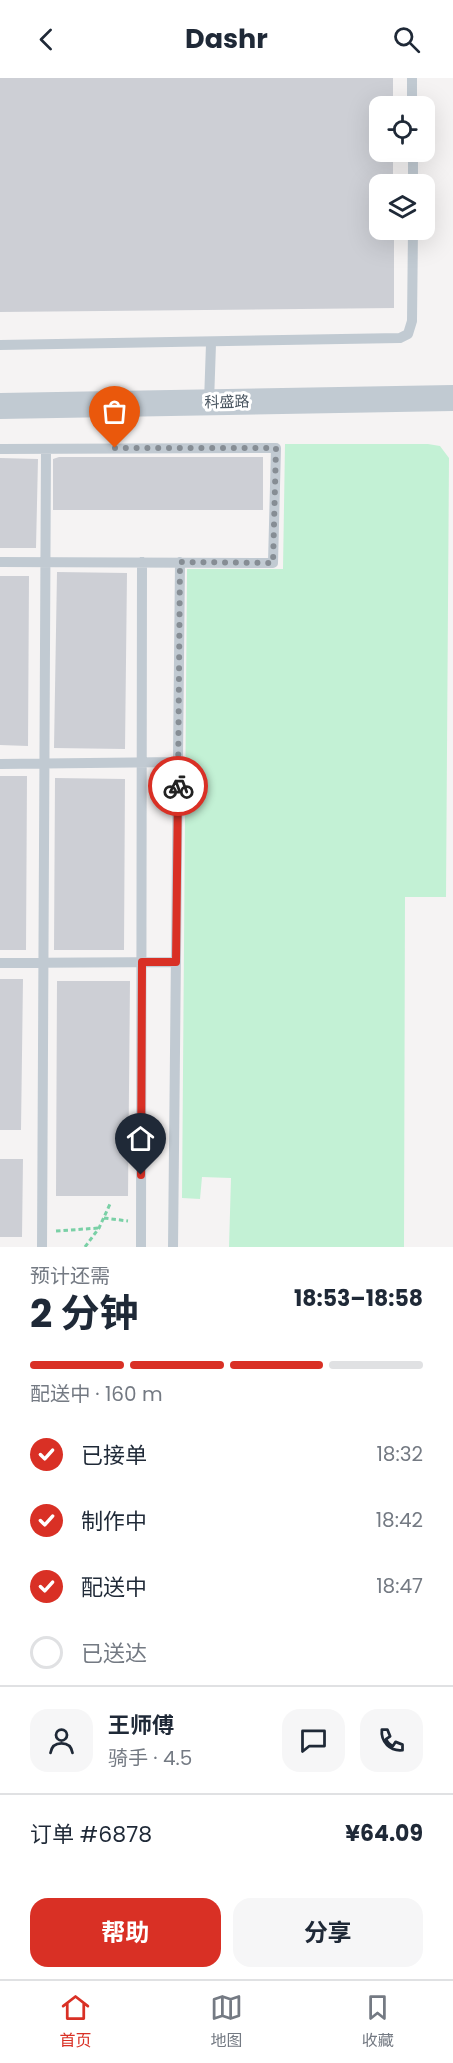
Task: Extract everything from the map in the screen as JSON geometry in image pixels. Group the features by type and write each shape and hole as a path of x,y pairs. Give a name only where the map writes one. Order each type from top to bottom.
{"street":[{"name":"科盛路","path":"0,406 453,398"}],"lane":[{"path":"412,78 412,96"},
{"path":"0,345 210,344 400,338 408,334 414,305 413,240"},
{"path":"209,402 210,344"},
{"path":"0,449 276,448 273,563 0,562"},
{"path":"42,1247 46,449"},
{"path":"141,1247 142,562"},
{"path":"172,1247 180,562"},
{"path":"0,764 178,762"},
{"path":"0,963 176,962"}],"path":[{"path":"85,1247 99,1228 110,1204"},
{"path":"103,1218 141,1222"},
{"path":"48,1233 99,1228"}],"green space":[{"path":"285,444 428,444 440,446 449,458 446,897 405,897 404,1247 229,1247 231,1178 202,1177 200,1199 182,1198 187,569 283,569"}],"building":[{"path":"0,78 393,78 393,96 369,96 369,162 393,162 393,174 369,174 369,240 394,240 394,308 0,312"},
{"path":"59,457 263,457 263,510 53,510 53,459"},
{"path":"0,458 38,459 36,548 0,548"},
{"path":"57,572 127,573 125,749 54,748"},
{"path":"0,576 29,576 28,746 0,745"},
{"path":"0,776 27,776 26,950 0,950"},
{"path":"55,778 125,779 124,950 54,950"},
{"path":"0,979 23,979 21,1130 0,1130"},
{"path":"57,981 130,981 128,1196 56,1196"},
{"path":"0,1159 23,1159 22,1237 0,1237"}],"way so far":[{"path":"115,448 276,448 273,563 180,562 178,786"}],"route":[{"path":"141,1175 142,962 176,962 178,786"}]}
